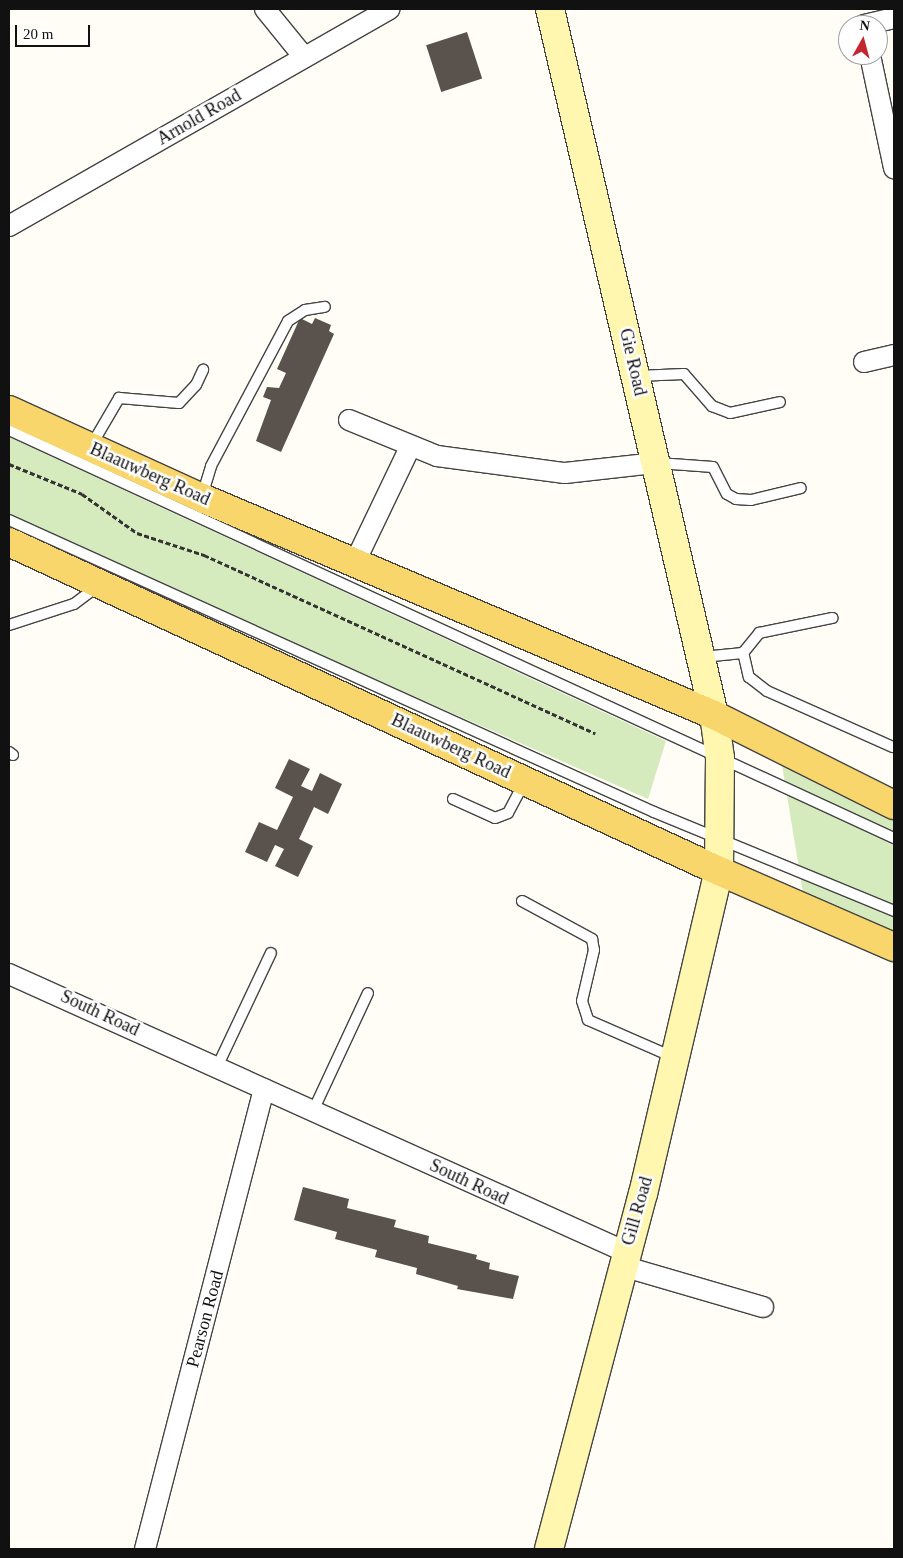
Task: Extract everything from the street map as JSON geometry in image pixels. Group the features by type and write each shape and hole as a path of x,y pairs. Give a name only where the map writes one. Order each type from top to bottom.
{"main road":[{"name":"Blaauwberg Road","path":"9,410 202,498 714,715 894,805"},
{"name":"Blaauwberg Road","path":"9,542 719,871 894,946"}],"street":[{"path":"265,9 304,57"},
{"name":"Arnold Road","path":"9,226 389,9"},
{"name":"Gie Road","path":"550,9 714,715 720,758"},
{"path":"872,65 894,168"},
{"path":"864,362 894,355"},
{"path":"350,420 410,447 436,456 565,473 617,469 656,463"},
{"path":"355,562 410,447"},
{"name":"Gill Road","path":"549,1549 676,1058 719,871 720,758"},
{"name":"South Road","path":"9,974 313,1111 624,1259 763,1307"},
{"name":"Pearson Road","path":"145,1549 264,1089"}],"lane":[{"path":"202,498 212,466 288,321 305,310 325,307"},
{"path":"90,447 119,398 179,402 191,391 203,370"},
{"path":"636,376 684,374 712,406 730,413 780,402"},
{"path":"9,430 894,838"},
{"path":"656,463 713,467 727,494 736,499 751,500 801,488"},
{"path":"9,520 720,838 894,911"},
{"path":"9,625 74,604 100,585"},
{"path":"699,657 744,652 759,633 832,618"},
{"path":"744,652 752,681 893,747"},
{"path":"453,800 495,818 508,813 526,781"},
{"path":"522,900 592,939 594,950 582,1000 588,1020 676,1058"},
{"path":"217,1068 272,953"},
{"path":"313,1111 368,992"}],"path":[{"path":"9,464 82,494 137,533 204,555 595,733"}],"green space":[{"path":"9,437 666,741 648,799 9,519"},
{"path":"782,765 894,821 894,933 803,893"}],"building":[{"path":"467,32 482,79 441,92 426,45"},
{"path":"300,318 312,324 315,318 331,325 329,331 334,334 281,452 256,441 271,400 263,397 267,387 279,388 286,373 277,369"},
{"path":"289,759 310,769 301,786 312,791 320,773 342,784 328,814 314,807 299,839 313,846 298,877 275,866 284,849 275,845 267,862 245,852 259,822 277,830 293,797 275,788"},
{"path":"303,1187 349,1199 347,1208 396,1220 394,1227 429,1236 428,1243 477,1255 476,1259 490,1263 489,1269 519,1276 513,1299 457,1289 458,1286 416,1274 417,1268 375,1257 377,1250 335,1239 337,1232 294,1220"}]}
